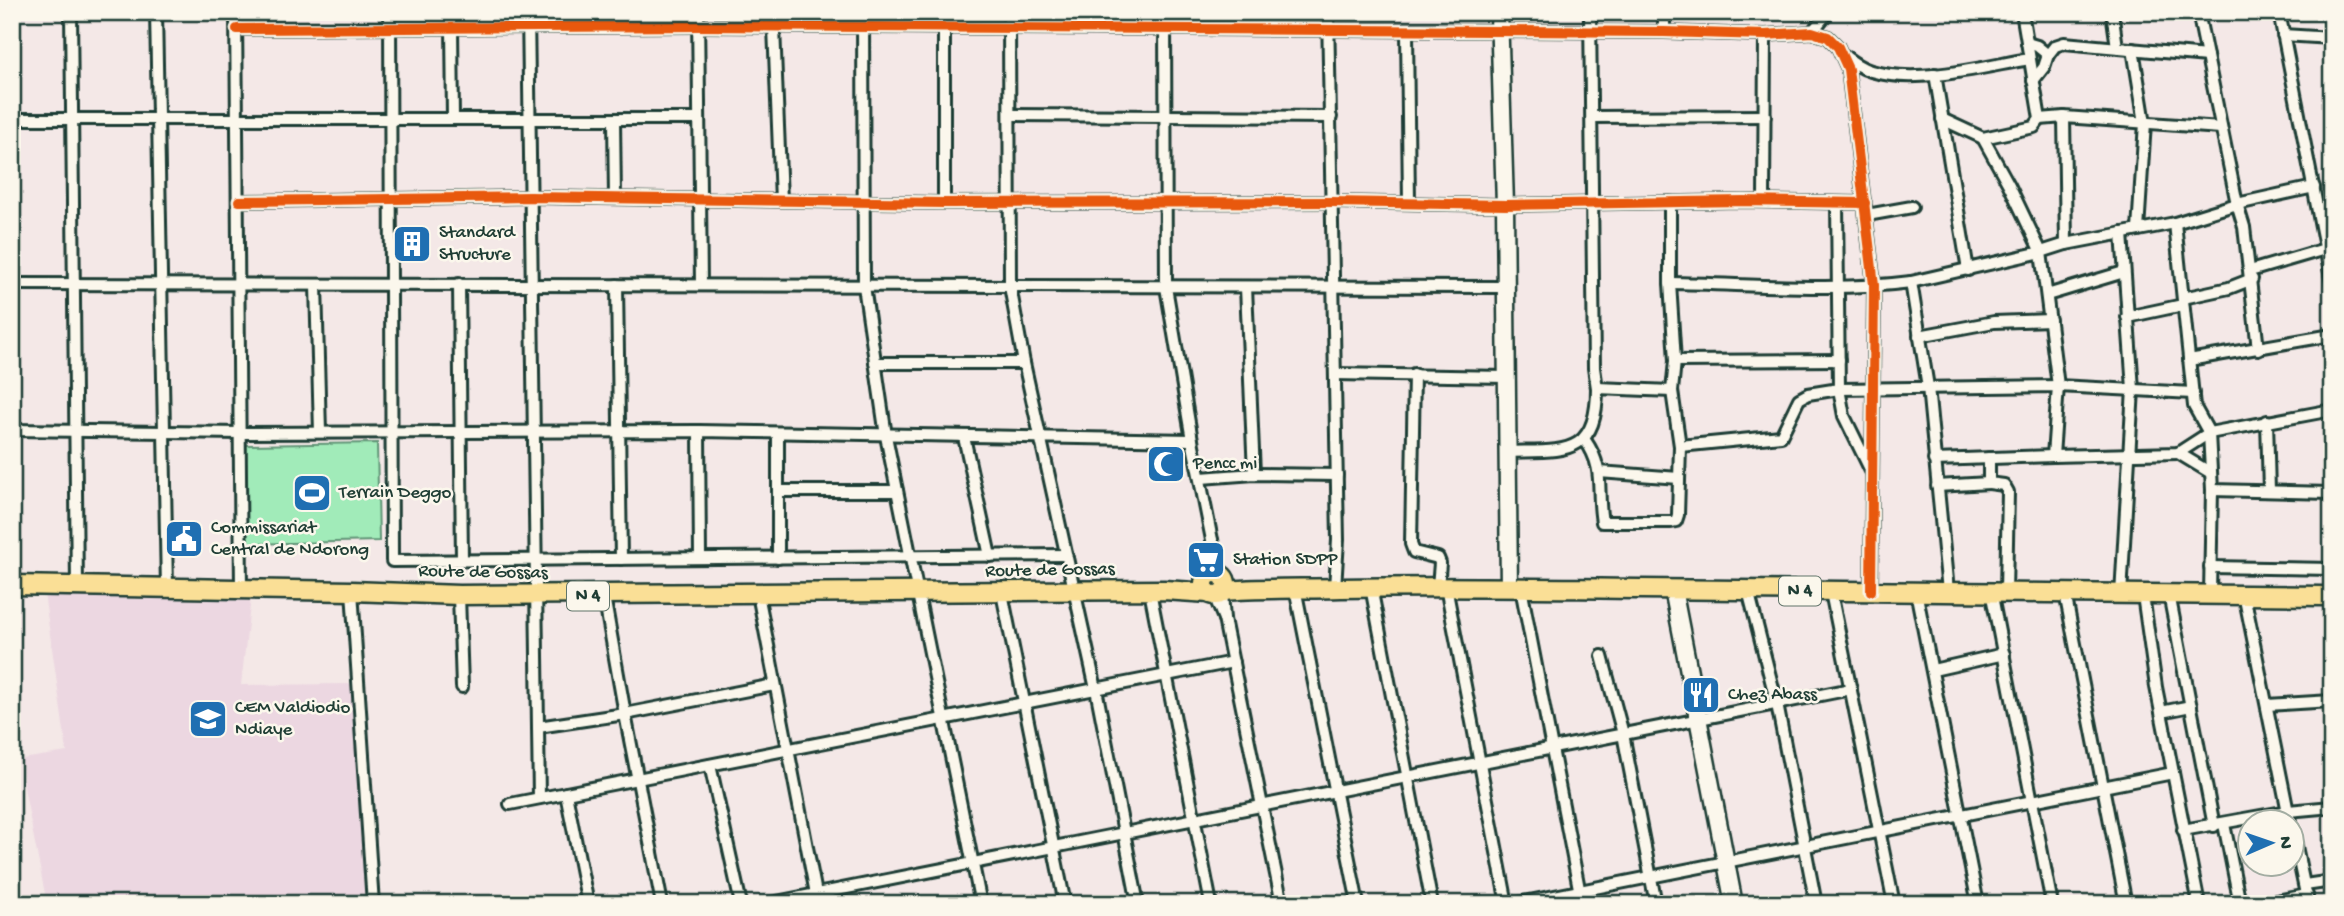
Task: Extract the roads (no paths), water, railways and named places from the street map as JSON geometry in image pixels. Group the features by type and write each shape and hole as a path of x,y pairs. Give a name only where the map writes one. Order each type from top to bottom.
{"main road":[{"name":"Route de Gossas","path":"12,585 604,596 1157,591"},
{"name":"N 4","path":"1157,591 1216,585 1269,588 1999,591 2121,595 2210,593 2332,596"}],"street":[{"path":"71,12 77,586"},
{"path":"156,12 167,588"},
{"path":"236,12 241,590"},
{"path":"390,12 393,561 1066,555"},
{"path":"528,12 539,798"},
{"path":"698,12 701,285"},
{"path":"863,12 864,286 886,436 981,904"},
{"path":"1009,12 1010,286 1024,363 1096,689 1138,904"},
{"path":"1165,12 1166,287 1212,540 1216,585 1282,904"},
{"path":"1328,12 1338,540 1335,588"},
{"path":"1499,12 1505,205 1507,452 1515,588 1552,748 1582,904"},
{"path":"1507,452 1571,447 1585,440 1592,428 1597,408 1594,361 1590,12"},
{"path":"1664,12 1664,32"},
{"path":"1812,32 1828,12"},
{"path":"2022,12 2040,119"},
{"path":"2112,12 2117,47"},
{"path":"2198,12 2237,204 2243,218 2258,348"},
{"path":"2279,12 2328,247 2332,284"},
{"path":"452,26 453,120"},
{"path":"237,29 774,26 1765,35 1812,32 1828,37 1838,47 1848,69 1874,285 1871,591"},
{"path":"774,26 781,200"},
{"path":"944,28 944,203"},
{"path":"1407,31 1409,203"},
{"path":"1764,201 1765,35"},
{"path":"2283,35 2332,38"},
{"path":"2027,43 2037,46 2048,55"},
{"path":"2033,81 2044,67 2048,55 2055,47 2064,43 2207,56"},
{"path":"2133,49 2145,122 2138,230"},
{"path":"1841,53 1872,72 1905,76 2029,59"},
{"path":"1935,74 1968,270"},
{"path":"1011,115 1331,117"},
{"path":"1592,117 1765,116"},
{"path":"1942,119 1983,138 2030,129 2040,119 2064,117 2221,128"},
{"path":"2064,117 2066,244"},
{"path":"614,119 615,198"},
{"path":"12,120 699,119"},
{"path":"1983,138 2041,253 2058,386 2053,456"},
{"path":"1670,283 1874,285 1911,282 2041,253 2066,244 2175,223 2237,204 2314,187"},
{"path":"239,201 530,197 944,203 1332,202 1505,205 1764,201 1837,203 1866,209 1912,207"},
{"path":"1585,440 1595,455 1599,472 1602,522 1676,521 1680,446 1672,391 1675,361 1670,283 1670,202"},
{"path":"1837,203 1839,389 1844,416 1873,475"},
{"path":"2175,223 2196,412 2209,433 2210,593"},
{"path":"2121,595 2133,390 2122,233"},
{"path":"2127,317 2229,288 2251,275 2328,247"},
{"path":"2047,295 2124,272"},
{"path":"1911,282 1928,387 1948,591"},
{"path":"12,285 161,283 1506,287"},
{"path":"459,284 462,560"},
{"path":"316,285 320,432"},
{"path":"617,285 621,559"},
{"path":"1245,287 1254,474"},
{"path":"1919,336 1994,322 2050,320"},
{"path":"2189,360 2332,335"},
{"path":"1675,361 1839,360"},
{"path":"875,362 1024,363"},
{"path":"1335,374 1506,377"},
{"path":"1414,374 1411,544 1414,552 1438,558 1440,564 1442,587 1507,904"},
{"path":"1680,446 1781,436 1799,399 1808,394 1839,389 2058,386 2193,393"},
{"path":"1597,388 1672,391"},
{"path":"2178,453 2209,433 2332,410"},
{"path":"2267,421 2269,491"},
{"path":"12,430 240,433 699,431 1192,440"},
{"path":"699,431 700,558"},
{"path":"778,434 778,558"},
{"path":"964,437 990,556"},
{"path":"1934,460 2178,453 2211,472"},
{"path":"1989,458 1989,483"},
{"path":"1599,472 1679,478"},
{"path":"1201,478 1254,474 1337,475"},
{"path":"1937,486 1989,483 2004,485 2008,492 1999,591 2004,654 2052,904"},
{"path":"2211,490 2332,493"},
{"path":"778,491 897,491"},
{"path":"2210,566 2332,569"},
{"path":"1371,587 1432,904"},
{"path":"1295,588 1357,904"},
{"path":"1673,589 1734,904"},
{"path":"1748,590 1777,704 1816,904"},
{"path":"352,591 373,904"},
{"path":"1157,591 1166,676 1211,904"},
{"path":"1916,591 1978,904"},
{"path":"1831,592 1894,904"},
{"path":"1002,593 1065,904"},
{"path":"2065,593 2126,904"},
{"path":"758,594 817,899"},
{"path":"2169,594 2191,706 2240,904"},
{"path":"2244,594 2287,808"},
{"path":"459,595 462,687"},
{"path":"2143,595 2161,712 2199,904"},
{"path":"604,596 662,904"},
{"path":"1933,670 2004,654"},
{"path":"1602,656 1622,734 1656,904"},
{"path":"510,804 1233,662"},
{"path":"538,727 625,714 774,685"},
{"path":"766,904 817,899 972,863 1851,689"},
{"path":"2266,705 2332,701"},
{"path":"2161,712 2191,706"},
{"path":"710,765 741,904"},
{"path":"1514,904 2173,773"},
{"path":"566,793 588,904"},
{"path":"2306,812 2332,807"},
{"path":"2183,830 2236,823"},
{"path":"2261,904 2306,894 2332,881"}],"place":[{"name":"Standard Structure","path":"412,244"},
{"name":"Pencc mi","path":"1166,464"},
{"name":"Terrain Deggo","path":"312,493"},
{"name":"Commissariat Central de Ndorong","path":"184,539"},
{"name":"Station SDPP","path":"1206,560"},
{"name":"Chez Abass","path":"1701,695"},
{"name":"CEM Valdiodio Ndiaye","path":"208,719"}]}
